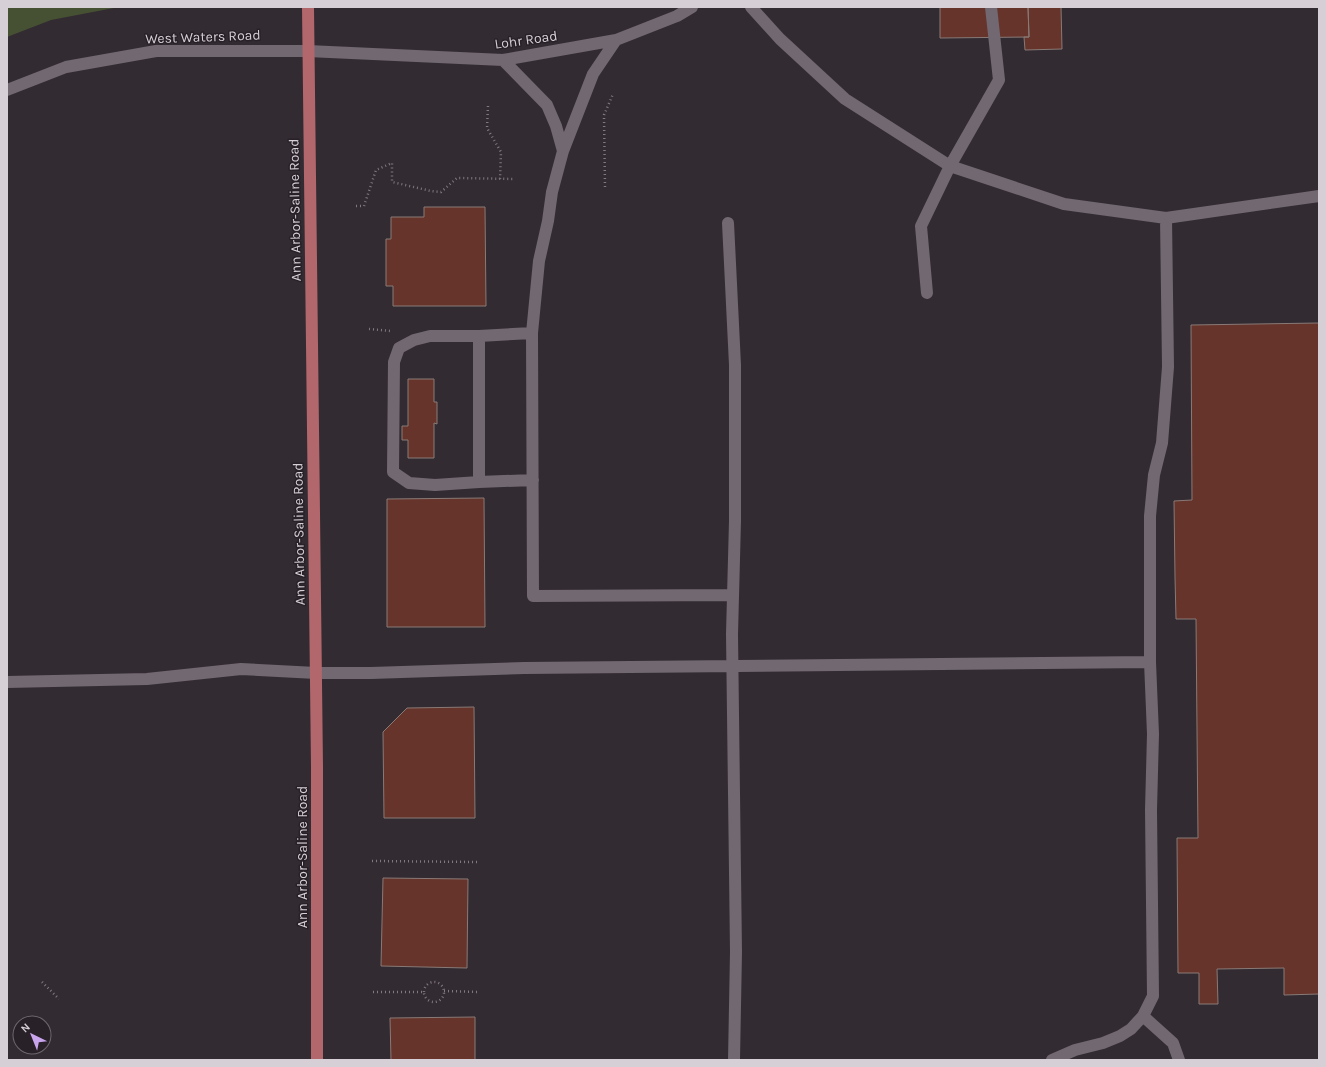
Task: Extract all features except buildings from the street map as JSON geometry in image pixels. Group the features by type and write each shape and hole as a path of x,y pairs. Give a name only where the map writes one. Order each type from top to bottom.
{"main road":[{"name":"Ann Arbor-Saline Road","path":"308,7 317,767 317,1060"}],"street":[{"name":"Lohr Road","path":"308,51 503,60 616,40 677,16 692,7"},
{"path":"751,7 780,40 845,99 950,166 1064,204 1166,218 1319,196"},
{"path":"927,294 921,226 950,166 999,80 991,7"},
{"path":"616,40 593,74 563,151 552,192 548,221 539,261 532,333 533,596 732,595"},
{"name":"West Waters Road","path":"7,90 66,67 156,51 308,51"},
{"path":"503,60 547,105 556,126 563,151"},
{"path":"1052,1060 1075,1050 1103,1043 1120,1036 1131,1029 1143,1016 1153,996 1151,810 1153,734 1150,662 1150,516 1154,475 1162,443 1168,367 1166,218"},
{"path":"728,223 735,365 735,521 732,595 736,952 734,1060"},
{"path":"532,333 479,336 430,336 414,340 399,348 394,362 392,472 409,483 435,484 533,480"},
{"path":"479,336 479,482"},
{"path":"7,682 147,679 241,669 316,673 371,673 524,668 1150,662"},
{"path":"1143,1016 1173,1044 1179,1060"}],"path":[{"path":"605,187 604,115 613,94"},
{"path":"488,106 487,128 501,152 500,179"},
{"path":"356,206 364,206 376,170 392,163 392,182 431,191 440,192 457,178 515,179"},
{"path":"372,861 478,862"},
{"path":"42,982 59,1000"},
{"path":"432,982 441,985 444,991 444,995 440,1000 434,1002 425,998 424,992 426,985 432,982"},
{"path":"444,991 479,992"},
{"path":"373,992 424,992"}],"green space":[{"path":"7,7 119,7 51,20 7,37"}]}
